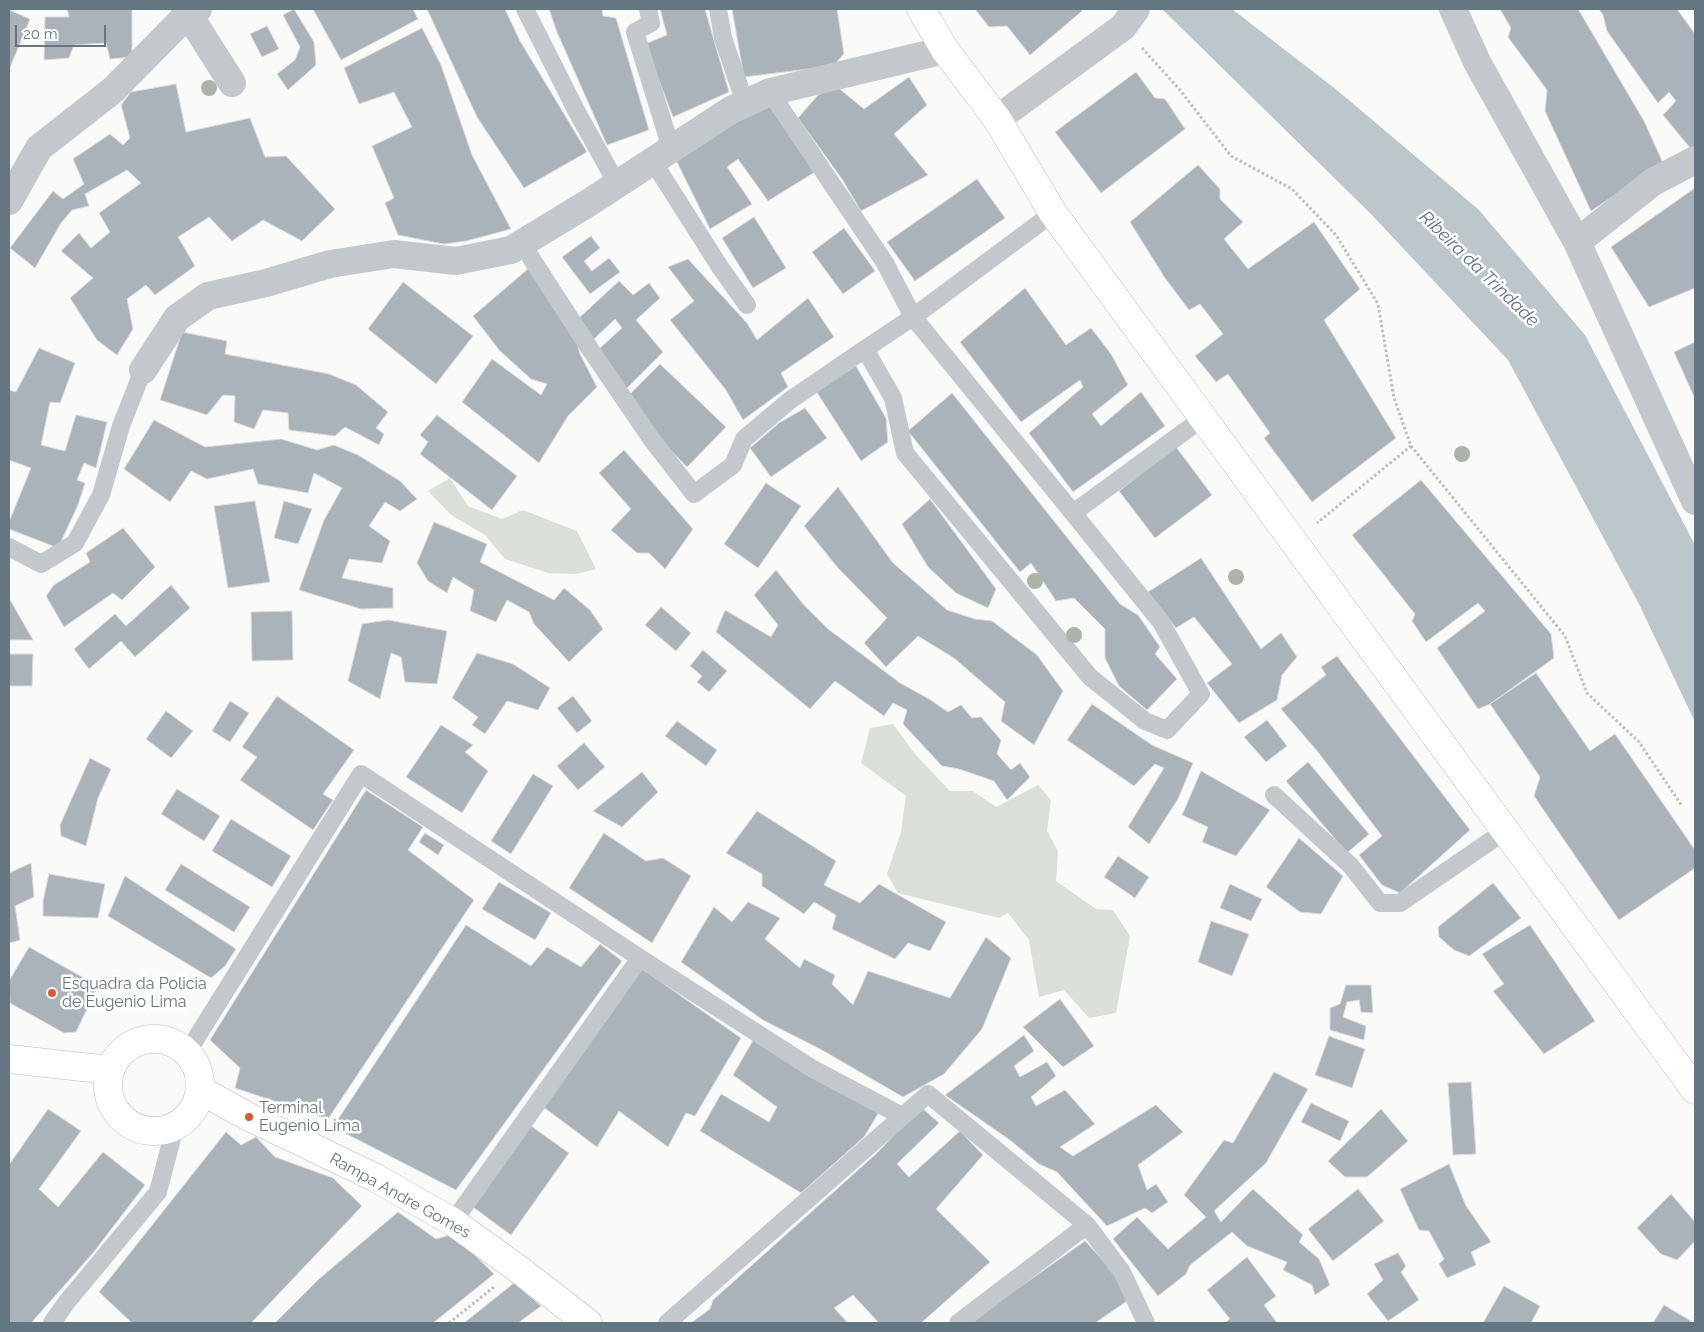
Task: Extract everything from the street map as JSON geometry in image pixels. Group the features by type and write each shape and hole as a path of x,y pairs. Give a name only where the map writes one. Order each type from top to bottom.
{"street":[{"path":"921,9 946,50 997,119 1053,213 1695,1090"},
{"path":"1453,9 1477,62 1577,242 1695,501"},
{"path":"9,202 39,148 113,90 191,10 232,83"},
{"path":"997,119 1129,18"},
{"path":"143,370 177,318 208,296 266,284 330,264 394,254 456,262 511,250 745,103 770,92 946,50"},
{"path":"1577,242 1653,182 1695,160"},
{"path":"140,1041 168,1041 181,1048 192,1059 199,1074 200,1090 196,1105 187,1118 175,1127 160,1131 144,1131 130,1125 118,1115 108,1094 110,1070 122,1053 140,1041"},
{"path":"9,1060 110,1070"},
{"name":"Rampa Andre Gomes","path":"200,1090 249,1117 374,1177 453,1222 517,1268 588,1323"}],"lane":[{"path":"525,9 577,112 617,184"},
{"path":"648,9 652,23 635,32 662,154 720,267 747,305"},
{"path":"718,9 723,38 745,103"},
{"path":"770,92 885,263 913,317 1161,622 1201,694 1167,730 1145,721 1090,677 905,453 893,398 865,349"},
{"path":"522,244 652,440 694,494 733,466 744,439 789,401 913,317 1053,213"},
{"path":"9,547 41,564 75,542 101,495 121,426 143,370"},
{"path":"1073,513 1203,418"},
{"path":"181,1048 190,1048 361,774 813,1070 902,1116"},
{"path":"1274,795 1351,866 1380,903 1400,903 1505,831"},
{"path":"453,1222 640,958"},
{"path":"667,1323 928,1094 1087,1225 1122,1272 1146,1323"},
{"path":"52,1323 66,1303 158,1192 175,1127"},
{"path":"958,1323 1087,1225"}],"path":[{"path":"1129,18 1180,90 1231,156 1292,189 1336,235 1378,304 1394,398 1411,446 1565,636 1587,693 1638,742 1682,806"},
{"path":"1293,542 1411,446"},
{"path":"449,1323 517,1268"}],"shaded area":[{"path":"450,478 468,506 502,519 523,510 577,531 596,569 577,574 548,573 505,559 485,535 451,515 428,491"},
{"path":"893,724 915,754 950,791 973,791 996,807 1038,785 1051,800 1047,831 1058,851 1056,881 1096,909 1113,910 1130,936 1116,1013 1089,1018 1064,990 1039,997 1029,940 1008,913 999,918 898,893 887,874 901,832 906,796 861,763 870,728"}],"water":[{"name":"Ribeira da Trindade","path":"1162,9 1232,9 1338,91 1479,210 1585,335 1695,545 1695,722 1639,604 1508,360 1370,213"}],"building":[{"path":"67,9 132,9 132,57 110,59 106,43 74,45 69,58 44,60 45,17 69,17"},
{"path":"294,9 314,42 316,65 288,90 277,74 295,60 300,47 283,15"},
{"path":"313,9 413,9 418,19 341,60"},
{"path":"427,9 505,9 520,41 587,152 524,188 477,117"},
{"path":"549,9 602,9 603,16 616,18 649,130 607,145 557,32"},
{"path":"660,9 705,9 729,92 673,117 645,44 667,35"},
{"path":"732,9 837,9 844,54 833,66 744,77"},
{"path":"975,9 1081,9 1082,11 1030,55 1007,26 989,27"},
{"path":"1500,9 1578,9 1644,121 1663,163 1591,211 1545,111 1547,90 1508,37 1511,28"},
{"path":"1599,9 1677,9 1695,34 1695,147 1691,149 1663,115 1676,101 1669,92 1658,103 1607,31 1603,15"},
{"path":"9,10 30,19 9,70"},
{"path":"267,26 279,49 262,57 250,34"},
{"path":"422,28 441,65 472,155 511,229 466,241 444,244 398,235 385,203 394,198 372,146 412,127 394,92 359,104 344,68"},
{"path":"1136,72 1155,98 1165,99 1185,129 1101,193 1055,132"},
{"path":"909,77 927,105 894,134 928,175 861,211 842,179 798,118 818,95 836,86 864,109"},
{"path":"176,84 186,132 250,118 265,157 286,156 335,209 302,241 263,220 232,241 209,217 178,237 195,266 155,295 146,285 127,299 133,329 117,355 97,340 70,298 93,278 61,251 79,233 91,248 110,232 99,213 141,183 127,170 85,194 89,206 72,210 61,223 35,268 10,248 53,191 63,199 84,184 73,159 110,134 123,145 130,138 121,105 131,92"},
{"path":"768,100 815,172 768,201 738,159 727,167 752,204 710,229 675,158"},
{"path":"1198,165 1220,189 1220,199 1243,222 1224,239 1248,269 1314,222 1360,289 1324,320 1396,438 1312,502 1264,438 1270,433 1228,374 1216,382 1195,356 1223,334 1200,304 1189,310 1165,278 1130,222"},
{"path":"977,179 1005,218 915,281 887,242"},
{"path":"1695,188 1695,288 1649,307 1611,247"},
{"path":"754,217 786,268 753,288 722,238"},
{"path":"844,228 875,271 843,294 812,252"},
{"path":"591,236 600,248 584,261 592,271 609,258 620,272 590,294 562,257"},
{"path":"688,259 747,323 757,340 808,298 834,337 781,373 788,387 743,420 726,390 670,320 694,301 668,267"},
{"path":"529,268 577,343 580,354 597,387 568,416 539,463 462,402 492,359 541,395 547,384 531,379 500,351 473,316"},
{"path":"619,281 633,295 649,283 660,298 636,320 663,352 625,390 599,349 622,328 615,319 594,339 579,318"},
{"path":"403,282 473,336 436,384 368,329"},
{"path":"1025,288 1066,345 1091,328 1111,354 1128,385 1092,414 1101,426 1141,392 1165,426 1073,492 1029,433 1083,387 1080,380 1021,422 960,342"},
{"path":"182,332 227,341 225,354 329,374 356,385 388,412 376,428 384,434 379,445 345,427 335,436 289,430 288,413 263,410 254,429 234,422 235,396 223,395 207,415 160,400"},
{"path":"1695,342 1695,399 1674,352"},
{"path":"39,348 75,363 60,403 50,402 41,445 65,451 76,415 107,422 96,468 84,463 77,480 85,483 78,505 58,548 9,529 9,522 31,468 9,460 9,390 16,392"},
{"path":"660,364 726,427 687,467 656,435 627,397"},
{"path":"856,366 886,418 888,442 861,461 816,391"},
{"path":"952,393 1120,604 1138,615 1160,647 1155,654 1177,679 1147,710 1119,686 1105,658 1105,629 1074,598 1056,601 1031,563 1020,572 908,431"},
{"path":"805,408 827,438 771,477 750,448 779,423"},
{"path":"437,415 517,476 492,510 420,454 428,442 420,435"},
{"path":"154,420 205,447 281,439 317,450 334,445 358,455 400,481 417,499 400,511 385,502 369,526 390,541 382,563 349,559 342,578 393,588 393,608 361,609 299,590 324,520 342,488 314,473 308,493 258,484 253,469 207,479 191,471 170,502 124,469"},
{"path":"1176,447 1212,495 1155,538 1119,491"},
{"path":"624,450 693,529 665,569 649,553 637,553 611,530 631,509 599,473"},
{"path":"1421,480 1551,634 1554,658 1490,704 1478,709 1437,648 1485,611 1478,603 1426,642 1412,621 1415,614 1352,535"},
{"path":"766,483 801,506 758,568 724,544"},
{"path":"838,487 893,563 947,610 975,619 992,621 1037,655 1063,691 1034,745 1001,721 1005,702 954,658 918,636 886,667 864,643 887,618 838,568 804,526"},
{"path":"930,499 996,589 988,608 956,593 928,567 902,524"},
{"path":"255,501 270,582 228,588 214,506"},
{"path":"284,501 312,509 298,544 274,538"},
{"path":"434,522 487,544 480,562 554,600 564,588 590,610 603,629 569,662 534,624 529,612 507,600 496,622 470,611 474,590 453,577 447,593 428,581 417,563"},
{"path":"123,528 155,567 122,600 113,593 64,627 46,596 54,585 90,562 86,553"},
{"path":"1201,558 1261,649 1281,633 1297,657 1282,675 1277,700 1239,723 1207,683 1232,664 1194,617 1176,628 1148,592"},
{"path":"776,570 803,604 828,629 900,683 948,712 961,705 972,718 981,717 1001,740 997,754 1011,770 1020,763 1030,777 1007,800 994,781 959,769 942,766 903,724 907,710 893,703 884,716 835,681 810,709 716,632 725,610 771,637 778,625 754,595"},
{"path":"171,585 190,608 135,657 121,641 89,669 74,649 115,614 126,626"},
{"path":"9,598 33,640 9,640"},
{"path":"661,607 691,633 676,651 645,625"},
{"path":"292,611 293,660 252,661 251,612"},
{"path":"388,620 447,631 437,684 405,682 401,657 391,653 380,699 348,681 362,624"},
{"path":"703,650 727,671 709,692 697,682 702,676 690,666"},
{"path":"477,653 513,664 550,688 538,710 507,701 485,734 472,725 478,717 452,698"},
{"path":"9,654 33,654 32,686 9,686"},
{"path":"1337,656 1470,830 1400,893 1382,885 1359,855 1382,836 1318,752 1281,709 1326,675 1321,667"},
{"path":"1536,673 1590,751 1615,734 1695,850 1695,868 1619,920 1534,796 1540,777 1490,704"},
{"path":"277,696 354,750 323,794 333,800 313,830 240,780 257,757 242,747"},
{"path":"573,696 592,721 577,733 557,708"},
{"path":"230,701 249,713 230,742 212,731"},
{"path":"1092,704 1152,745 1193,763 1178,799 1149,844 1128,827 1164,768 1155,764 1134,786 1067,740"},
{"path":"166,711 193,731 171,758 146,739"},
{"path":"1267,720 1287,746 1266,762 1244,737"},
{"path":"677,721 717,750 706,766 665,736"},
{"path":"441,725 473,745 465,752 488,771 462,813 406,777"},
{"path":"584,743 605,767 578,790 557,766"},
{"path":"90,758 111,769 98,798 86,846 61,836 60,825"},
{"path":"1308,762 1369,834 1347,853 1286,781"},
{"path":"1201,771 1270,810 1236,856 1202,842 1208,827 1182,815"},
{"path":"642,772 658,792 622,827 593,811"},
{"path":"533,774 553,786 511,854 491,841"},
{"path":"177,789 220,816 204,841 161,814"},
{"path":"366,790 423,827 408,850 474,900 328,1119 235,1088 240,1068 210,1040"},
{"path":"757,811 836,861 824,885 860,903 879,884 946,922 930,951 908,943 895,959 832,929 836,915 814,902 804,914 762,886 762,874 726,853"},
{"path":"231,819 291,856 272,887 212,851"},
{"path":"425,833 444,845 438,855 419,842"},
{"path":"604,833 646,861 663,858 691,876 652,943 569,888"},
{"path":"1299,838 1343,876 1321,914 1300,912 1266,887"},
{"path":"1118,856 1149,877 1135,898 1104,877"},
{"path":"31,863 34,897 15,906 20,940 9,943 9,873"},
{"path":"181,864 250,907 234,932 165,890"},
{"path":"49,874 105,884 98,918 43,916 43,901"},
{"path":"125,876 236,949 225,966 211,978 108,916"},
{"path":"499,882 551,913 535,940 482,909"},
{"path":"1493,883 1521,918 1469,956 1454,950 1439,937 1438,927"},
{"path":"1230,884 1262,899 1251,921 1220,908"},
{"path":"748,902 780,918 765,939 800,968 804,959 835,975 832,984 853,1005 868,971 950,998 986,937 1011,958 982,1029 944,1074 903,1097 822,1050 763,1020 681,962 714,907 732,922"},
{"path":"1211,921 1249,934 1232,976 1198,962"},
{"path":"466,925 531,966 547,947 581,967 600,944 622,961 456,1190 333,1127"},
{"path":"1530,925 1595,1021 1544,1054 1493,991 1504,984 1482,954"},
{"name":"Esquadra da Policia de Eugenio Lima","path":"29,947 98,986 76,1032 64,1033 10,1003 9,981"},
{"path":"641,968 741,1038 695,1116 686,1113 668,1147 619,1111 597,1147 542,1106"},
{"path":"1346,985 1371,985 1373,1013 1361,1012 1359,1000 1347,1002 1343,1017 1366,1026 1364,1040 1330,1030 1330,1008 1340,1004"},
{"path":"1060,999 1094,1046 1063,1067 1023,1027"},
{"path":"1024,1035 1034,1051 1014,1066 1020,1077 1047,1062 1056,1076 1031,1097 1036,1106 1065,1090 1095,1124 1060,1147 1073,1156 1156,1105 1183,1132 1138,1165 1147,1190 1156,1184 1168,1202 1152,1213 1145,1208 1107,1226 1057,1172 1039,1164 1010,1140 945,1095"},
{"path":"1329,1036 1365,1049 1352,1088 1315,1075"},
{"path":"755,1037 879,1112 864,1137 801,1193 700,1131 721,1094 769,1122 777,1107 733,1075"},
{"path":"1274,1072 1308,1089 1266,1163 1214,1211 1221,1222 1253,1189 1303,1235 1299,1242 1319,1259 1330,1285 1315,1295 1312,1285 1283,1270 1287,1262 1247,1246 1232,1232 1190,1265 1186,1274 1158,1296 1113,1239 1137,1217 1168,1249 1206,1217 1184,1195 1224,1140 1233,1143"},
{"path":"1471,1082 1476,1154 1453,1155 1448,1083"},
{"path":"1311,1103 1349,1121 1340,1141 1301,1122"},
{"path":"921,1107 939,1123 897,1164 909,1177 960,1131 983,1155 936,1209 990,1262 921,1323 879,1323 853,1295 834,1308 848,1323 691,1323 710,1309 713,1300 876,1154"},
{"path":"48,1109 81,1131 39,1189 58,1207 103,1152 145,1185 93,1253 31,1323 9,1323 9,1165"},
{"path":"1381,1109 1408,1141 1367,1177 1345,1177 1328,1161"},
{"path":"531,1126 569,1153 511,1235 473,1207"},
{"path":"226,1132 241,1145 256,1137 275,1157 333,1178 362,1206 251,1323 132,1323 99,1292"},
{"path":"1449,1164 1466,1206 1491,1242 1471,1252 1476,1265 1447,1278 1439,1264 1444,1259 1429,1231 1419,1230 1400,1189"},
{"path":"1358,1189 1384,1221 1333,1261 1308,1229"},
{"path":"1671,1194 1695,1222 1695,1241 1677,1260 1661,1254 1637,1228"},
{"path":"398,1212 436,1239 453,1234 494,1274 433,1323 275,1323 319,1279"},
{"path":"1085,1241 1114,1272 1127,1301 1095,1323 969,1323"},
{"path":"1398,1253 1406,1266 1401,1272 1419,1300 1388,1321 1367,1294 1383,1280 1374,1264"},
{"path":"1247,1257 1276,1296 1264,1305 1277,1323 1224,1323 1230,1319 1207,1290"},
{"path":"514,1283 541,1306 518,1323 464,1323"},
{"path":"1504,1286 1540,1306 1531,1323 1483,1323"},
{"path":"1664,1305 1691,1321 1689,1323 1653,1323"}],"place":[{"name":"Esquadra da Policia de Eugenio Lima","path":"52,993"},
{"name":"Terminal Eugenio Lima","path":"249,1117"}]}
